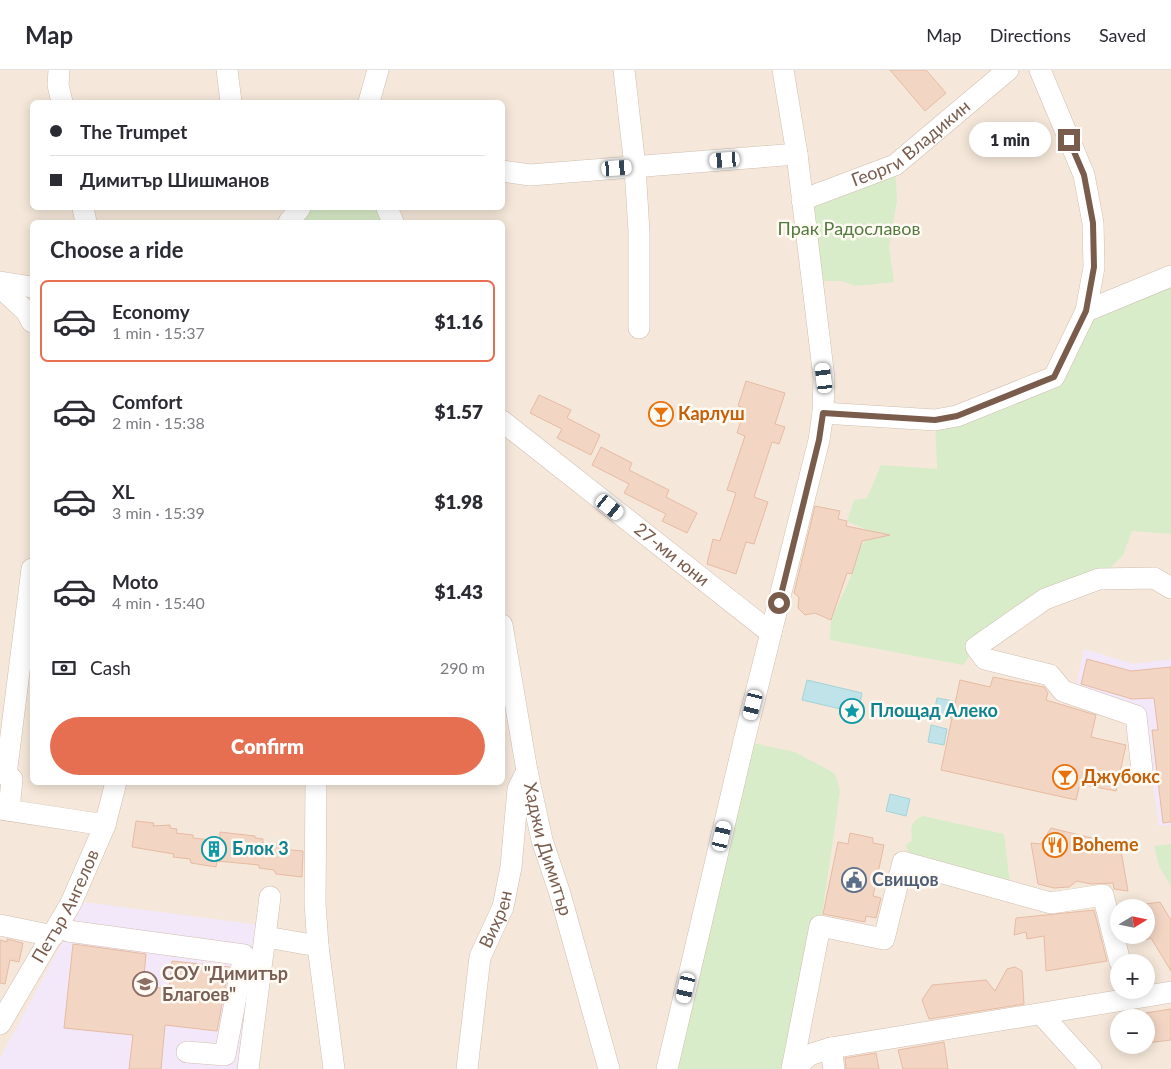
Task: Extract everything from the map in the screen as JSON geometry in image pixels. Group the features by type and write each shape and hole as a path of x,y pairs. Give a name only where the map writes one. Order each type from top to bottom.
{"street":[{"path":"59,70 58,85 62,100"},
{"path":"226,70 231,100"},
{"path":"370,100 378,70"},
{"path":"624,70 635,167 639,232 639,328"},
{"path":"667,1069 819,440 823,413 824,378 797,154 783,70"},
{"name":"Георги Владикин","path":"802,200 895,165 1008,70"},
{"path":"823,413 935,420 957,416 1054,377 1086,311 1094,267 1093,223 1084,175 1040,70"},
{"path":"505,171 530,175 797,154"},
{"path":"291,220 298,210"},
{"path":"1086,311 1171,276"},
{"path":"0,282 30,286"},
{"path":"0,287 26,311 30,318"},
{"name":"27-ми юни","path":"505,423 771,633"},
{"path":"1142,770 1136,716 1063,691 1050,675 985,659 976,647 1045,599 1099,579 1163,583"},
{"path":"30,585 6,775 12,779 5,810 105,825"},
{"name":"Хаджи Димитър","path":"505,652 542,840 560,894 609,1069"},
{"name":"Вихрен","path":"467,1069 480,957 503,907 511,867 518,789 527,771"},
{"name":"Петър Ангелов","path":"2,1016 61,934 71,903 105,825 115,785"},
{"path":"316,785 315,903 318,946 334,1069"},
{"path":"793,1069 820,926 884,939 903,862 1051,903 1103,895 1118,954"},
{"path":"248,1069 270,897"},
{"path":"0,925 244,955 225,1055 187,1052"},
{"path":"266,937 318,946"},
{"path":"1155,993 1171,992"},
{"path":"793,1069 809,1055 832,1048 1042,1015 1110,999"},
{"path":"1042,1015 1091,1069"},
{"path":"832,1048 834,1069"}],"shaded area":[{"path":"0,70 1171,70 1171,1069 0,1069"},
{"path":"1084,649 1134,664 1171,659 1171,825 1159,826 1142,710 1075,691"},
{"name":"СОУ \"Димитър Благоев\"","path":"84,902 260,925 239,1069 0,1069 0,1058"}],"green space":[{"name":"Прак Радославов","path":"895,165 897,201 889,247 894,282 856,286 842,281 812,281 802,200"},
{"path":"300,210 388,210 392,220 293,220"},
{"path":"1171,277 1171,534 1132,531 1123,555 1099,579 976,647 963,665 830,640 831,620 852,574 853,554 866,540 869,531 847,521 854,500 867,498 881,465 937,469 935,420 1054,377 1086,311"},
{"path":"744,741 795,752 834,773 837,779 840,792 822,915 785,1069 674,1069"},
{"path":"923,816 1004,834 1010,884 908,852 906,845 912,840 912,825"},
{"path":"1171,844 1171,887 1159,866 1154,846"}],"water":[{"path":"807,680 862,693 858,713 802,700"},
{"path":"937,698 954,701 951,718 934,714"},
{"path":"931,725 947,729 944,745 928,742"},
{"path":"890,794 910,799 906,816 886,811"}],"building":[{"path":"890,70 926,70 946,93 925,111"},
{"path":"746,381 785,393 775,424 785,427 779,444 772,442 754,497 768,502 754,544 746,542 736,574 707,564 713,539 720,541 736,493 727,490 745,436 737,433 745,408 738,406"},
{"path":"539,395 571,410 567,418 600,435 591,455 557,438 562,429 530,413"},
{"path":"601,447 632,463 629,470 669,490 666,497 697,513 687,533 662,521 666,514 624,493 629,484 592,465"},
{"path":"815,506 840,511 838,519 847,521 846,526 890,535 862,541 852,574 847,573 831,620 815,613 805,615 798,608 799,597 794,593"},
{"path":"1087,659 1131,671 1171,667 1171,822 1163,823 1152,730 1158,730 1154,698 1132,699 1081,684"},
{"path":"993,677 1044,687 1048,693 1046,700 1096,715 1091,737 1126,745 1116,791 1080,784 1076,800 941,770 960,680 990,687"},
{"name":"Блок 3","path":"136,821 154,823 153,826 170,825 170,828 177,829 176,833 193,835 193,838 220,841 220,832 255,836 255,838 263,839 263,843 278,845 279,849 303,851 302,877 276,874 274,870 259,868 259,865 217,861 216,867 191,863 190,859 173,857 174,854 132,847"},
{"path":"1051,828 1120,845 1128,891 1114,889 1113,883 1091,884 1077,881 1069,887 1054,888 1038,884 1031,843 1041,844"},
{"path":"850,833 873,838 873,843 884,845 873,896 881,898 876,918 866,916 865,922 823,914 838,842 848,844"},
{"path":"1160,902 1171,920 1171,971 1155,944 1155,903"},
{"path":"1094,910 1107,961 1046,971 1044,936 1027,939 1026,932 1014,935 1016,918"},
{"path":"7,939 23,943 19,962 10,960 5,984 0,983 0,940 7,942"},
{"path":"73,944 146,954 143,986 169,989 172,961 229,967 217,1031 165,1025 161,1069 129,1069 133,1035 64,1028"},
{"path":"1015,967 1022,971 1024,1004 929,1019 922,1000 932,985 986,980 995,991 1007,969"},
{"path":"1171,1009 1171,1040 1155,1042 1155,1012"},
{"path":"944,1042 948,1069 903,1069 898,1050"},
{"path":"876,1053 879,1069 846,1069 845,1058"}],"place":[{"name":"Карлуш","path":"661,414"},
{"name":"Площад Алеко","path":"852,711"},
{"name":"Джубокс","path":"1065,777"},
{"name":"Boheme","path":"1055,845"},
{"name":"Блок 3","path":"214,849"},
{"name":"Свищов","path":"854,880"},
{"name":"СОУ \"Димитър Благоев\"","path":"145,984"}],"route":[{"path":"779,603 819,440 823,413 935,420 957,416 1054,377 1086,311 1094,267 1093,223 1084,175 1069,140"}]}
